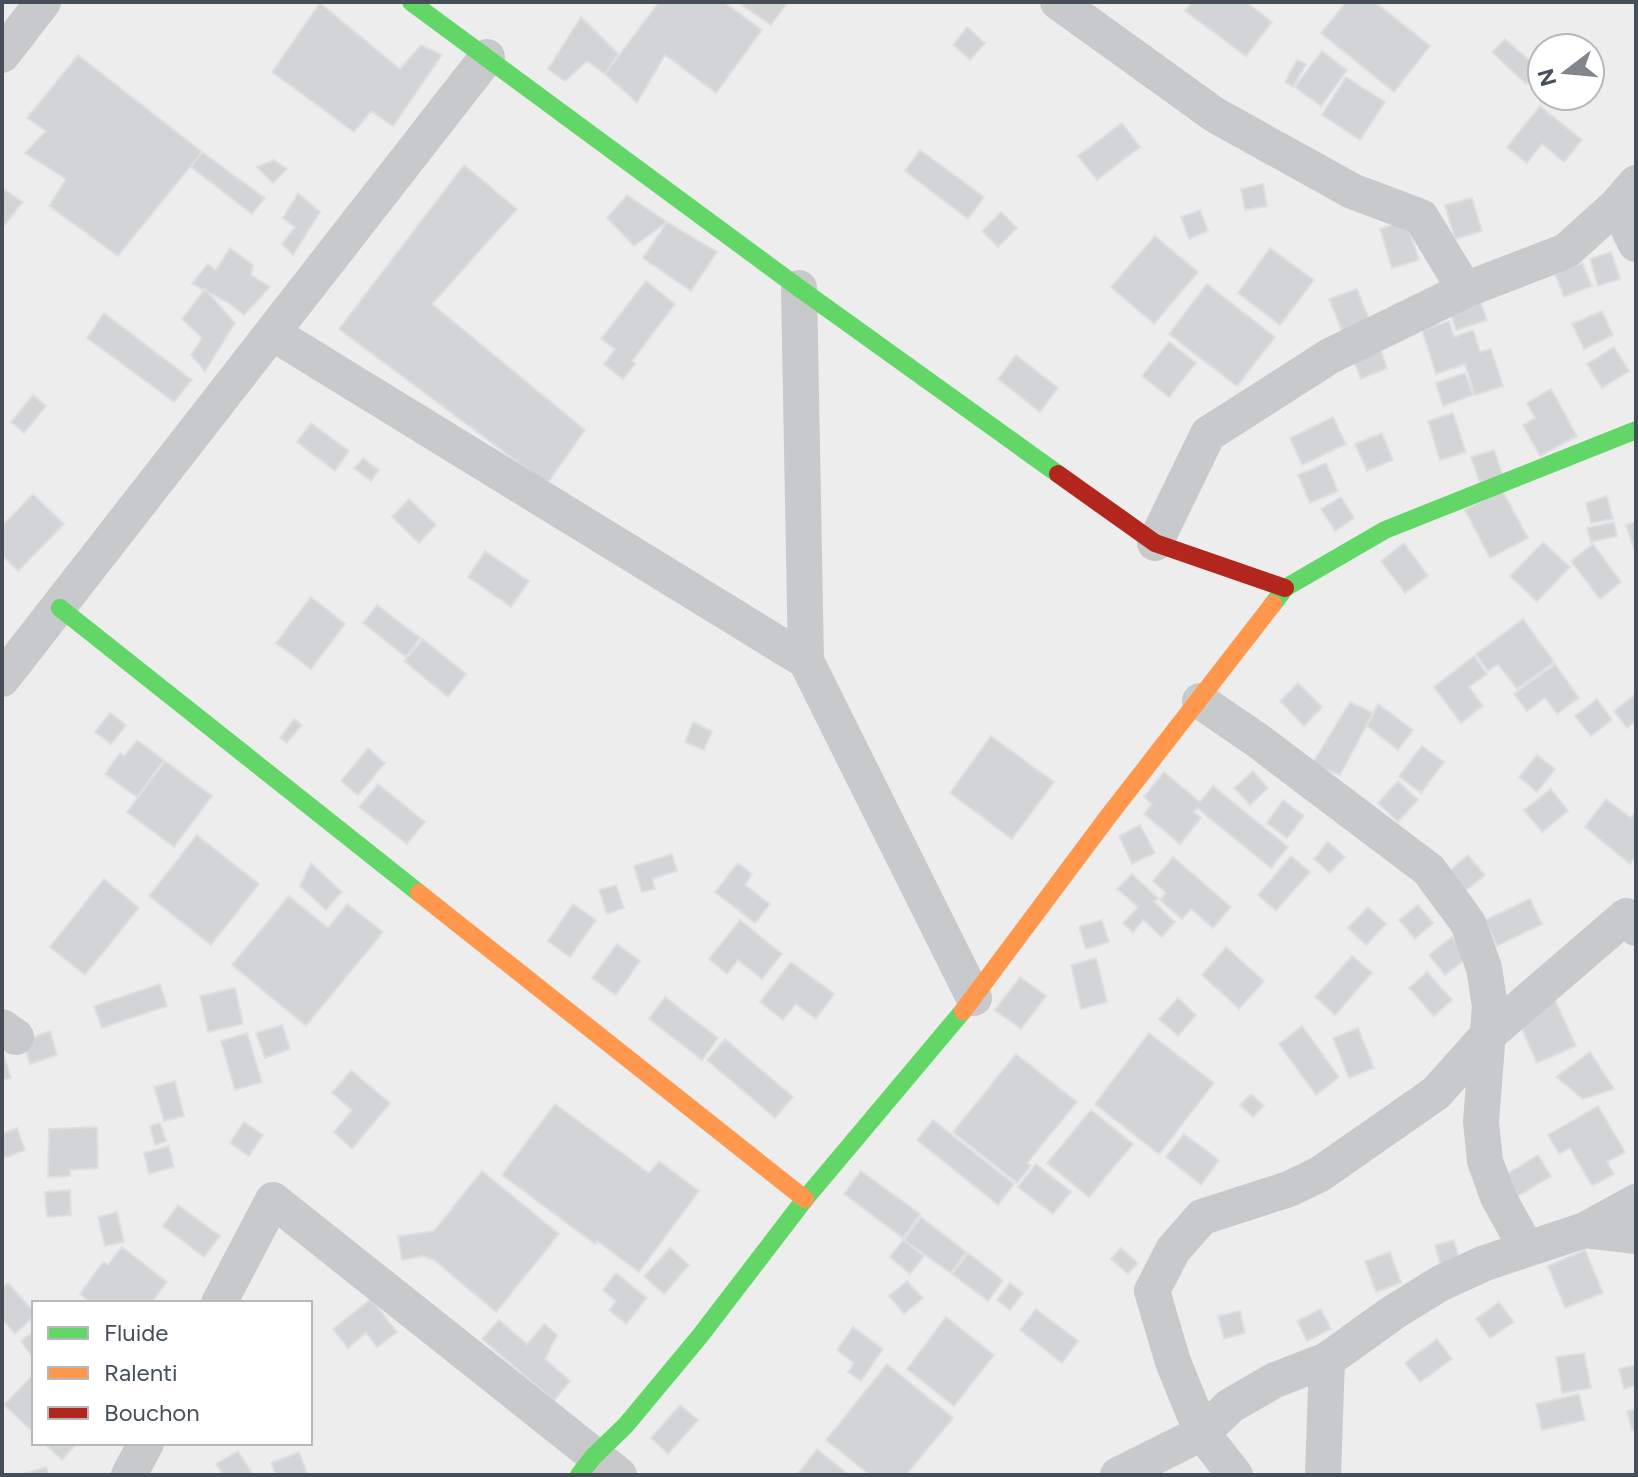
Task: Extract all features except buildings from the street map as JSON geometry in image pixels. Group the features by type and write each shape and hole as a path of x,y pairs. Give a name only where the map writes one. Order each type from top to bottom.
{"street":[{"path":"2,55 43,2"},
{"path":"411,2 799,288 1155,543 1285,588"},
{"path":"1058,2 1215,115 1352,191 1421,217 1465,290"},
{"path":"2,679 487,57"},
{"path":"1155,543 1208,434 1330,356 1465,290 1566,251 1626,194"},
{"path":"1626,194 1636,244"},
{"path":"799,288 806,661 974,998"},
{"path":"274,334 806,661"},
{"path":"220,1301 273,1200 597,1469 626,1425 691,1347 805,1199 974,998 1107,818 1285,588 1385,530 1636,430"},
{"path":"60,608 805,1199"},
{"path":"1200,701 1257,740 1429,870 1468,923 1484,968 1490,1006 1481,1122 1485,1161 1498,1197 1527,1249"},
{"path":"1235,1475 1202,1433 1173,1362 1152,1291 1173,1250 1202,1217 1289,1189 1320,1174 1436,1093 1487,1036 1633,917"},
{"path":"1118,1475 1202,1433 1230,1406 1275,1380 1327,1360 1441,1283 1485,1263 1585,1230 1636,1202"},
{"path":"1585,1230 1636,1236"},
{"path":"1323,1475 1327,1360"},
{"path":"129,1475 145,1445"}],"traffic: fast":[{"path":"411,2 1058,474"},
{"path":"1273,604 1285,588 1385,530 1636,430"},
{"path":"60,608 419,893"},
{"path":"579,1475 626,1425 700,1336 805,1199 963,1011"}],"traffic: slow":[{"path":"963,1011 1273,604"},
{"path":"419,893 805,1199"}],"traffic: jam":[{"path":"1058,474 1155,543 1285,588"}]}
